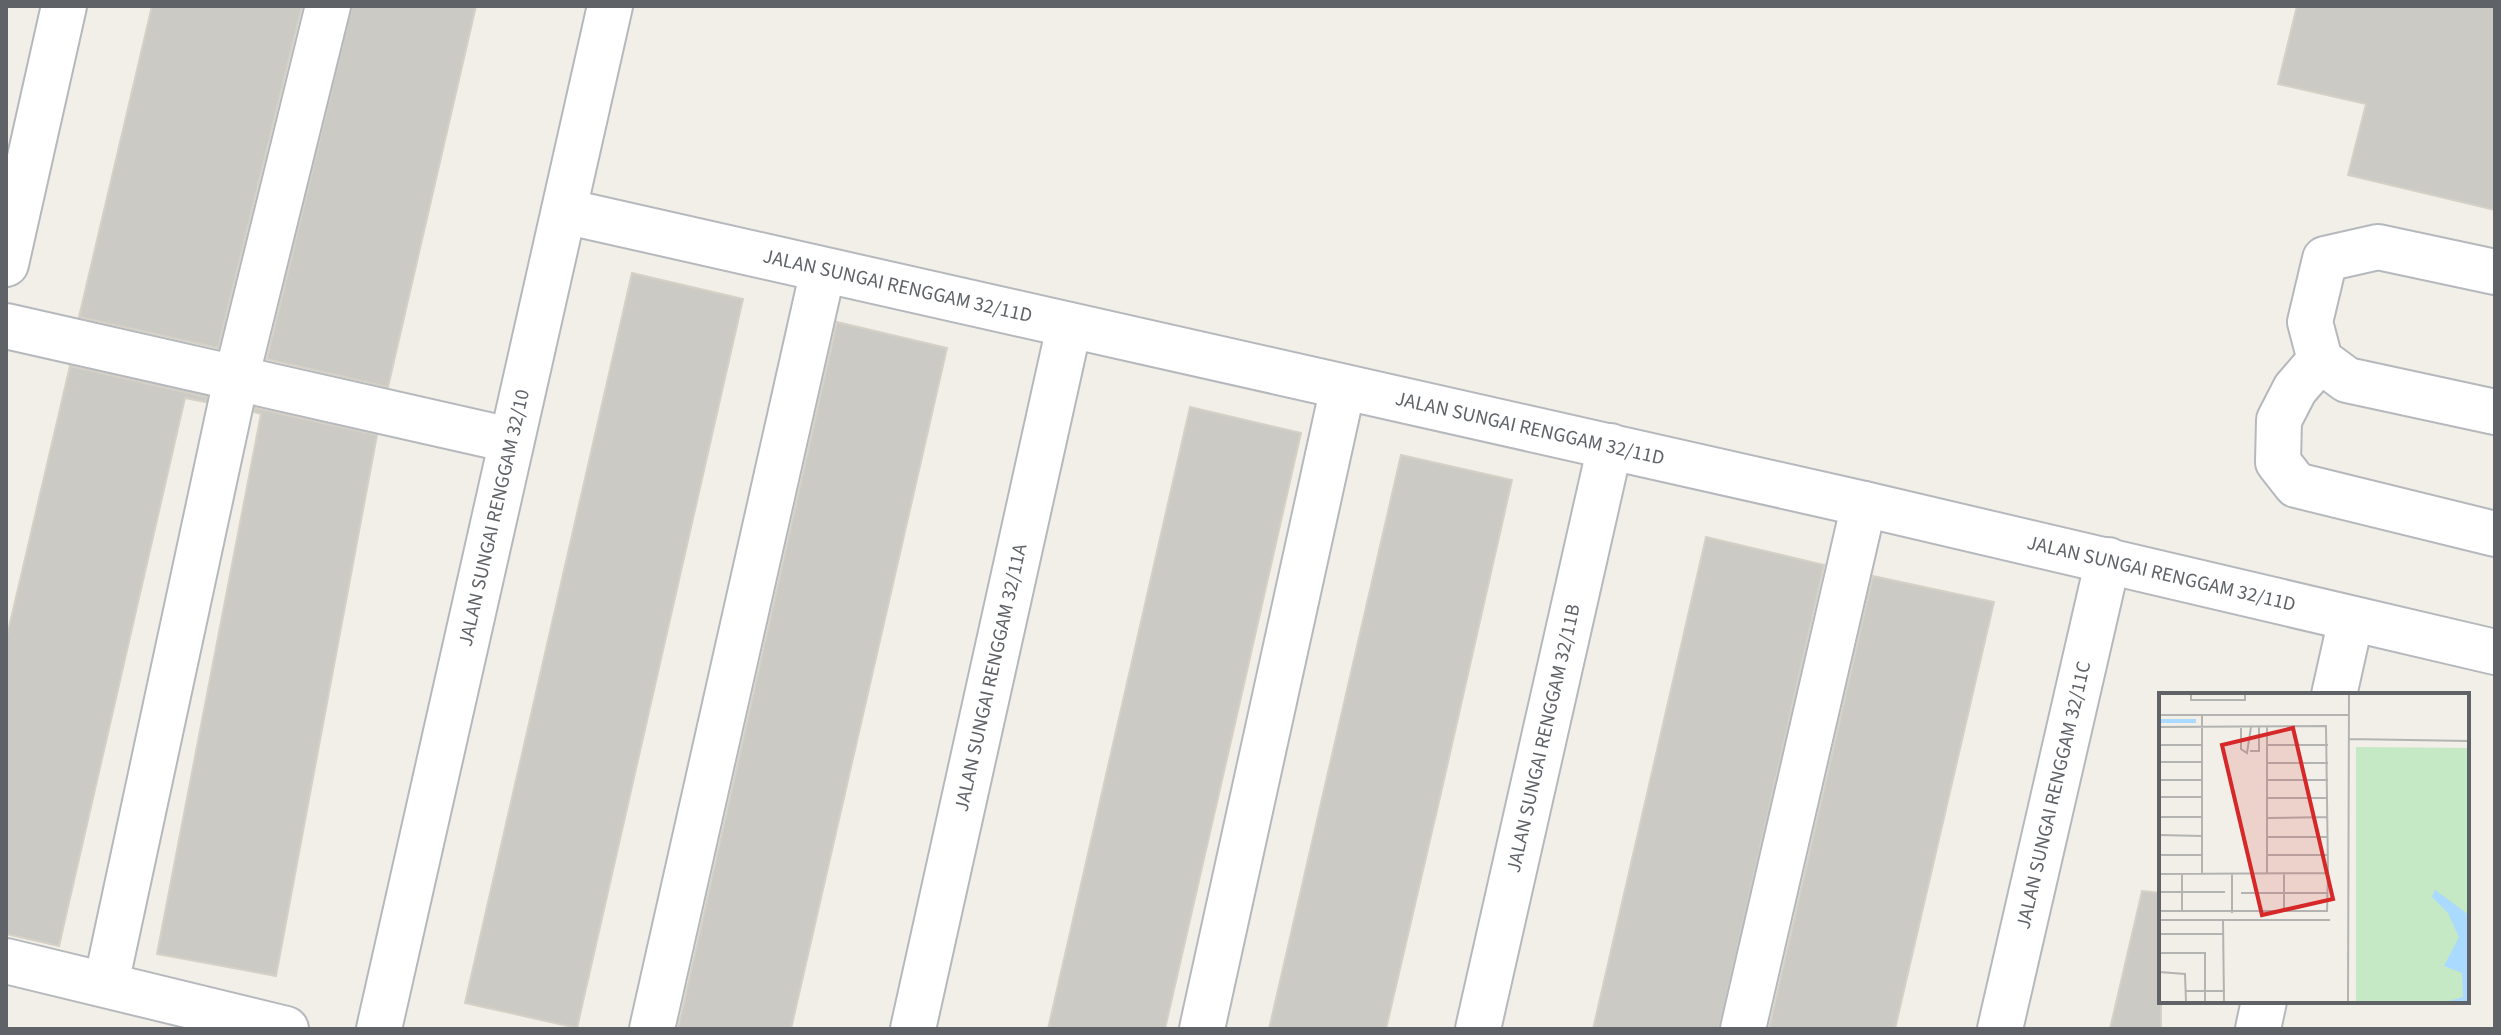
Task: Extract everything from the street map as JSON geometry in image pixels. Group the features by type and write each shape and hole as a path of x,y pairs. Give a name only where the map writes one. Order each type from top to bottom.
{"street":[{"path":"6,264 64,6"},
{"path":"106,984 236,379 328,6"},
{"name":"JALAN SUNGAI RENGGAM 32/10","path":"379,1029 610,6"},
{"name":"JALAN SUNGAI RENGGAM 32/11D","path":"564,211 1864,504 2495,652"},
{"path":"2495,272 2378,247 2325,259 2310,322 2320,360 2347,380 2495,412"},
{"path":"652,1029 823,270"},
{"path":"6,326 510,440"},
{"name":"JALAN SUNGAI RENGGAM 32/11A","path":"913,1029 1069,327"},
{"path":"2320,360 2295,389 2279,420 2278,462 2296,485 2495,534"},
{"path":"1202,1029 1343,387"},
{"name":"JALAN SUNGAI RENGGAM 32/11B","path":"1478,1029 1610,446"},
{"path":"1743,1029 1864,504"},
{"name":"JALAN SUNGAI RENGGAM 32/11C","path":"2000,1029 2108,560"},
{"path":"2334,693 2351,619"},
{"path":"6,961 286,1029"},
{"path":"2258,1029 2264,1003"}],"building":[{"path":"152,6 302,6 218,348 79,317"},
{"path":"352,6 476,6 388,387 267,359"},
{"path":"2297,6 2495,6 2495,210 2348,175 2366,104 2278,84"},
{"path":"632,273 743,299 577,1028 465,1003"},
{"path":"837,322 947,348 791,1029 678,1029"},
{"path":"70,366 207,397 206,402 185,398 59,946 6,934 6,640"},
{"path":"1190,407 1301,433 1242,693 1165,1029 1048,1029"},
{"path":"255,408 377,435 276,976 157,954 261,414 254,412"},
{"path":"1401,455 1512,480 1441,793 1386,1029 1269,1029"},
{"path":"1706,537 1824,565 1719,1029 1593,1029"},
{"path":"1873,576 1994,602 1895,1029 1769,1029"},
{"path":"2142,891 2159,893 2161,1029 2110,1029"}]}
